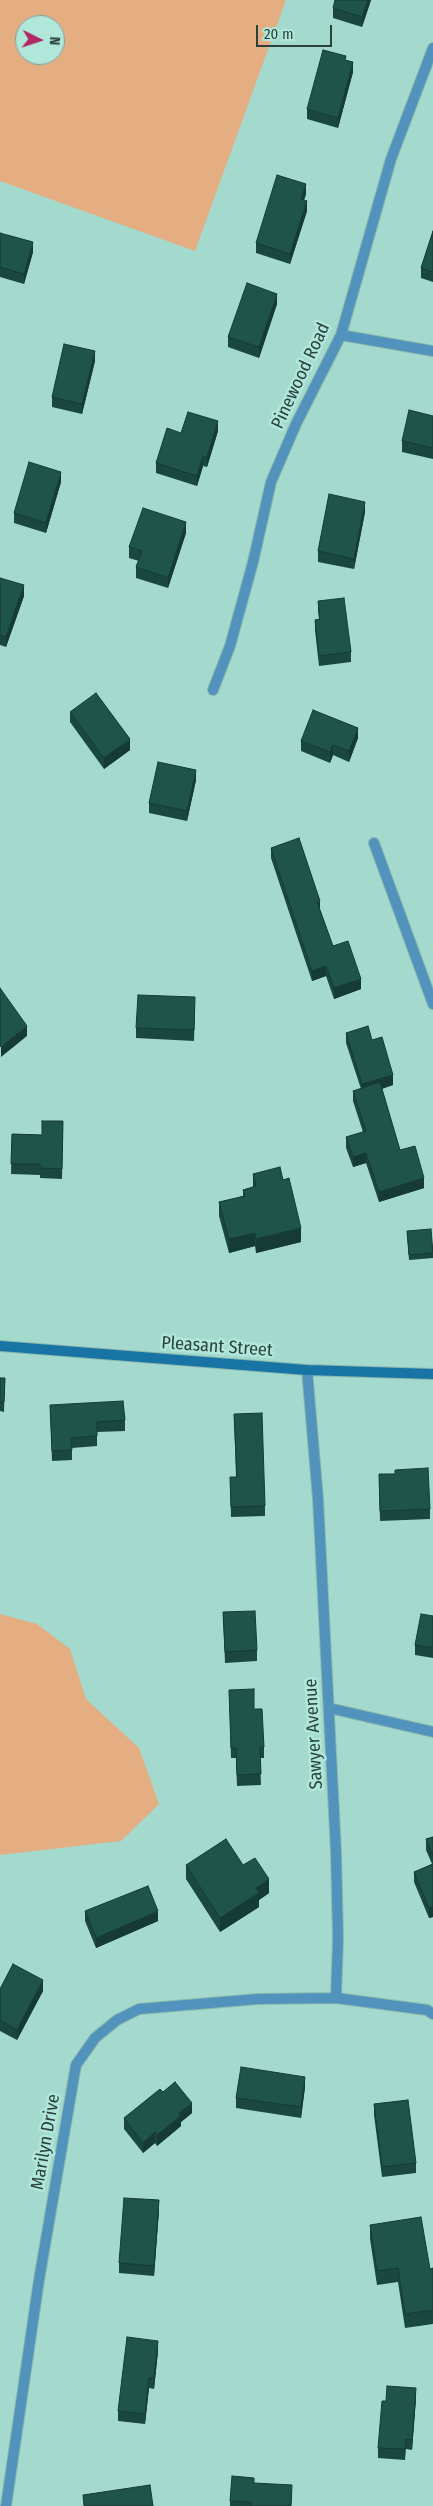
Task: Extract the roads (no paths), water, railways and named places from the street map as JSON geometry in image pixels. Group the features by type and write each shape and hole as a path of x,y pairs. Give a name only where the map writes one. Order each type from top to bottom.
{"main road":[{"name":"Pleasant Street","path":"0,1346 307,1370 433,1374"}],"street":[{"name":"Pinewood Road","path":"213,690 230,646 253,562 271,482 296,424 340,335 391,159 433,48"},
{"path":"340,335 433,351"},
{"path":"374,843 433,1004"},
{"name":"Sawyer Avenue","path":"307,1370 318,1499 338,1884 336,1998"},
{"path":"329,1708 433,1732"},
{"path":"336,1998 426,2010 433,2014"},
{"name":"Marilyn Drive","path":"6,2506 37,2298 76,2065 94,2038 117,2020 139,2009 258,1999 336,1998"}]}
